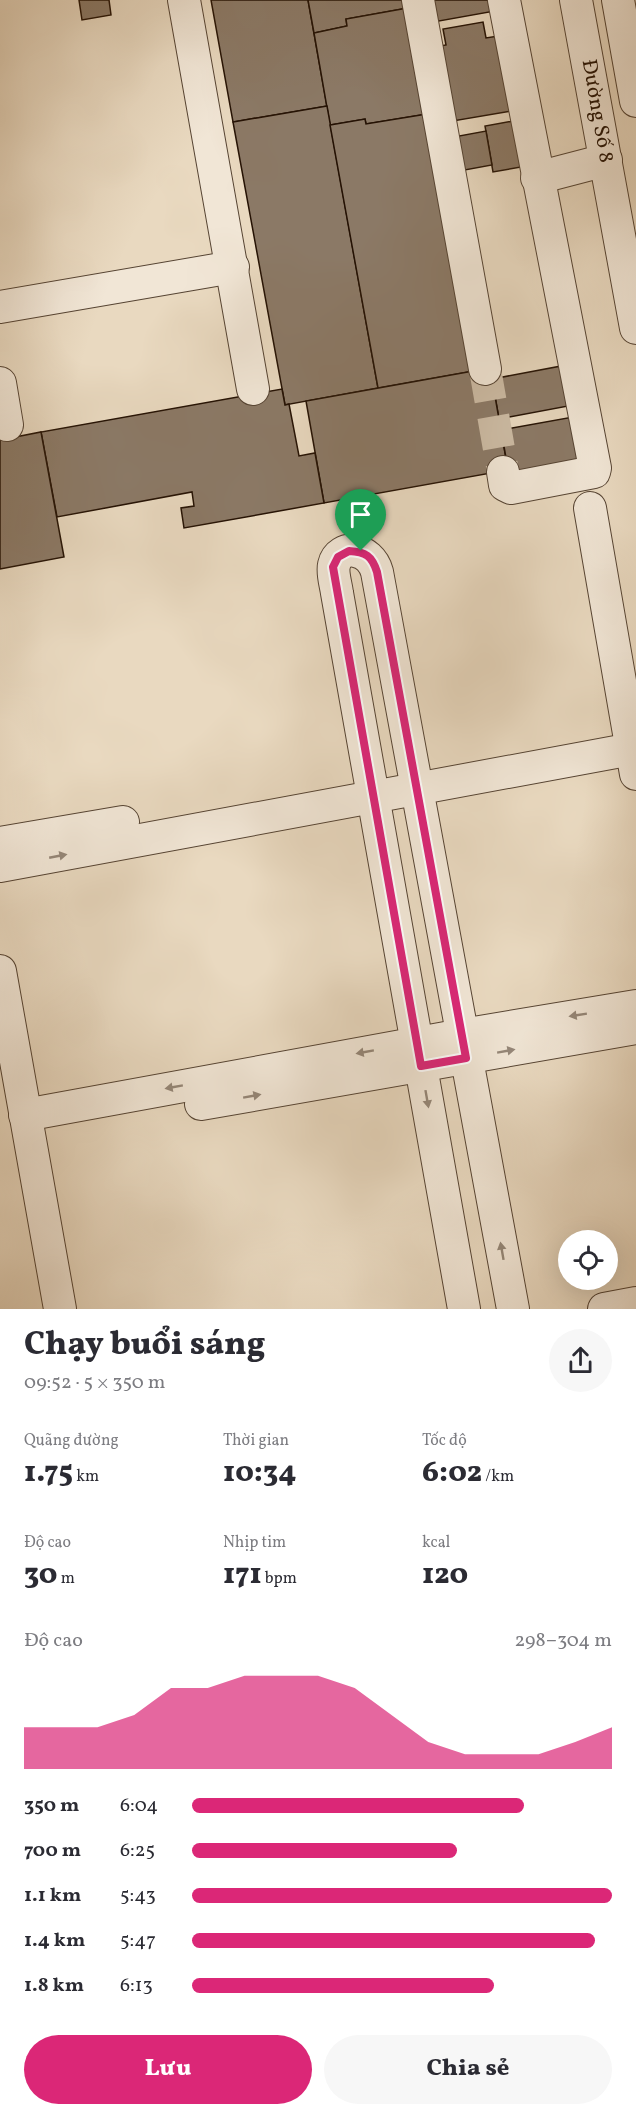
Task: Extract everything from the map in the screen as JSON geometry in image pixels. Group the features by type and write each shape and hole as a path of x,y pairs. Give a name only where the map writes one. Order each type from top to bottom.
{"street":[{"path":"184,0 253,389"},
{"path":"418,0 485,369"},
{"path":"503,472 505,485 511,488 594,472 595,468 504,0"},
{"name":"Đường Số 8","path":"576,0 606,160 625,199 636,328"},
{"name":"Đường Số 8","path":"618,0 636,101"},
{"path":"537,178 606,160"},
{"path":"0,307 233,267"},
{"path":"0,383 7,425"},
{"path":"0,866 415,780 632,752 590,508"},
{"path":"464,1309 333,567 338,557 349,551 361,551 374,560 513,1309"},
{"path":"0,843 372,788"},
{"path":"0,971 60,1309"},
{"path":"27,1125 464,1046 636,1006"},
{"path":"464,1046 636,1028"},
{"path":"604,1309 636,1303"}],"building":[{"path":"79,0 109,0 111,15 82,20"},
{"path":"211,0 308,0 327,106 233,122"},
{"path":"308,0 412,0 413,7 346,19 347,26 314,33"},
{"path":"423,0 493,0 495,11 428,23"},
{"path":"413,7 433,113 366,124 365,119 330,125 314,33 347,26 346,19"},
{"path":"483,22 486,38 498,36 511,111 447,122 434,47 446,45 443,29"},
{"path":"327,106 378,388 285,405 233,122"},
{"path":"433,113 479,370 378,388 330,125 365,119 366,124"},
{"path":"519,120 527,166 493,172 485,126"},
{"path":"486,131 492,165 454,172 448,138"},
{"path":"572,364 579,404 499,419 492,379"},
{"path":"490,368 508,470 324,503 306,401"},
{"path":"282,389 285,405 289,404 299,456 315,453 324,503 184,528 181,508 194,506 192,492 57,517 41,432"},
{"path":"584,415 593,465 510,480 501,430"},
{"path":"41,432 64,557 0,569 0,440"}],"tunnel":[{"path":"485,369 503,472"}],"route":[{"path":"349,551 361,551 374,560 377,572 466,1058 421,1066 333,567 338,557 349,551"}]}
